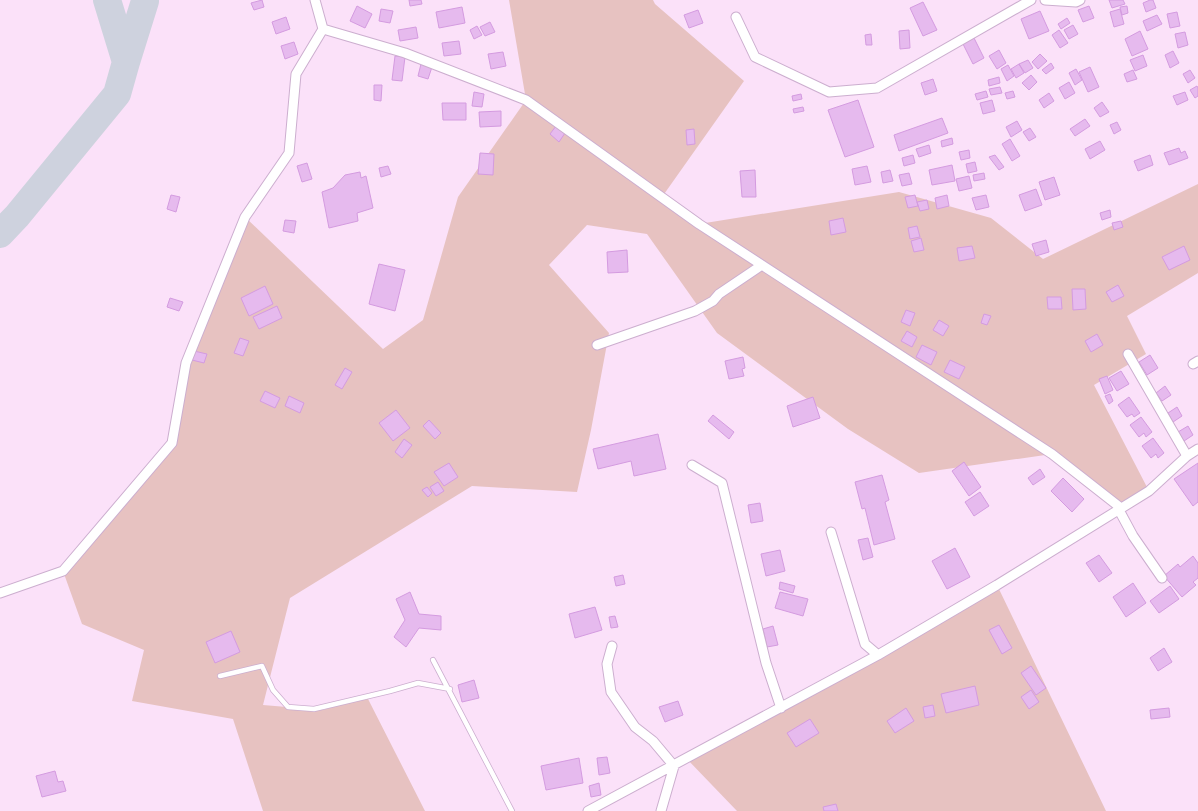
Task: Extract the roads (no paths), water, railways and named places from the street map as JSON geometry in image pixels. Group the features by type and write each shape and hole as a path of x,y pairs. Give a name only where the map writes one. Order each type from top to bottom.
{"street":[{"path":"0,593 63,571 172,443 186,363 245,217 289,153 296,74 323,29 315,0"},
{"path":"736,17 755,57 829,92 877,88 1031,0"},
{"path":"1045,0 1076,2 1080,0"},
{"path":"323,29 405,53 526,100 699,224 1052,454 1120,509 1133,536 1162,578"},
{"path":"597,345 695,311 713,301 719,294 762,265"},
{"path":"1128,354 1187,456"},
{"path":"588,811 878,655 1150,491 1187,456 1198,449"},
{"path":"692,465 722,483 766,663 781,708"},
{"path":"831,532 865,644 878,655"},
{"path":"612,646 607,664 611,692 635,727 653,741 674,766"},
{"path":"661,811 674,766"}],"lane":[{"path":"433,660 512,811"},
{"path":"220,676 262,666 273,690 288,707 314,709 418,683 450,690"}]}
